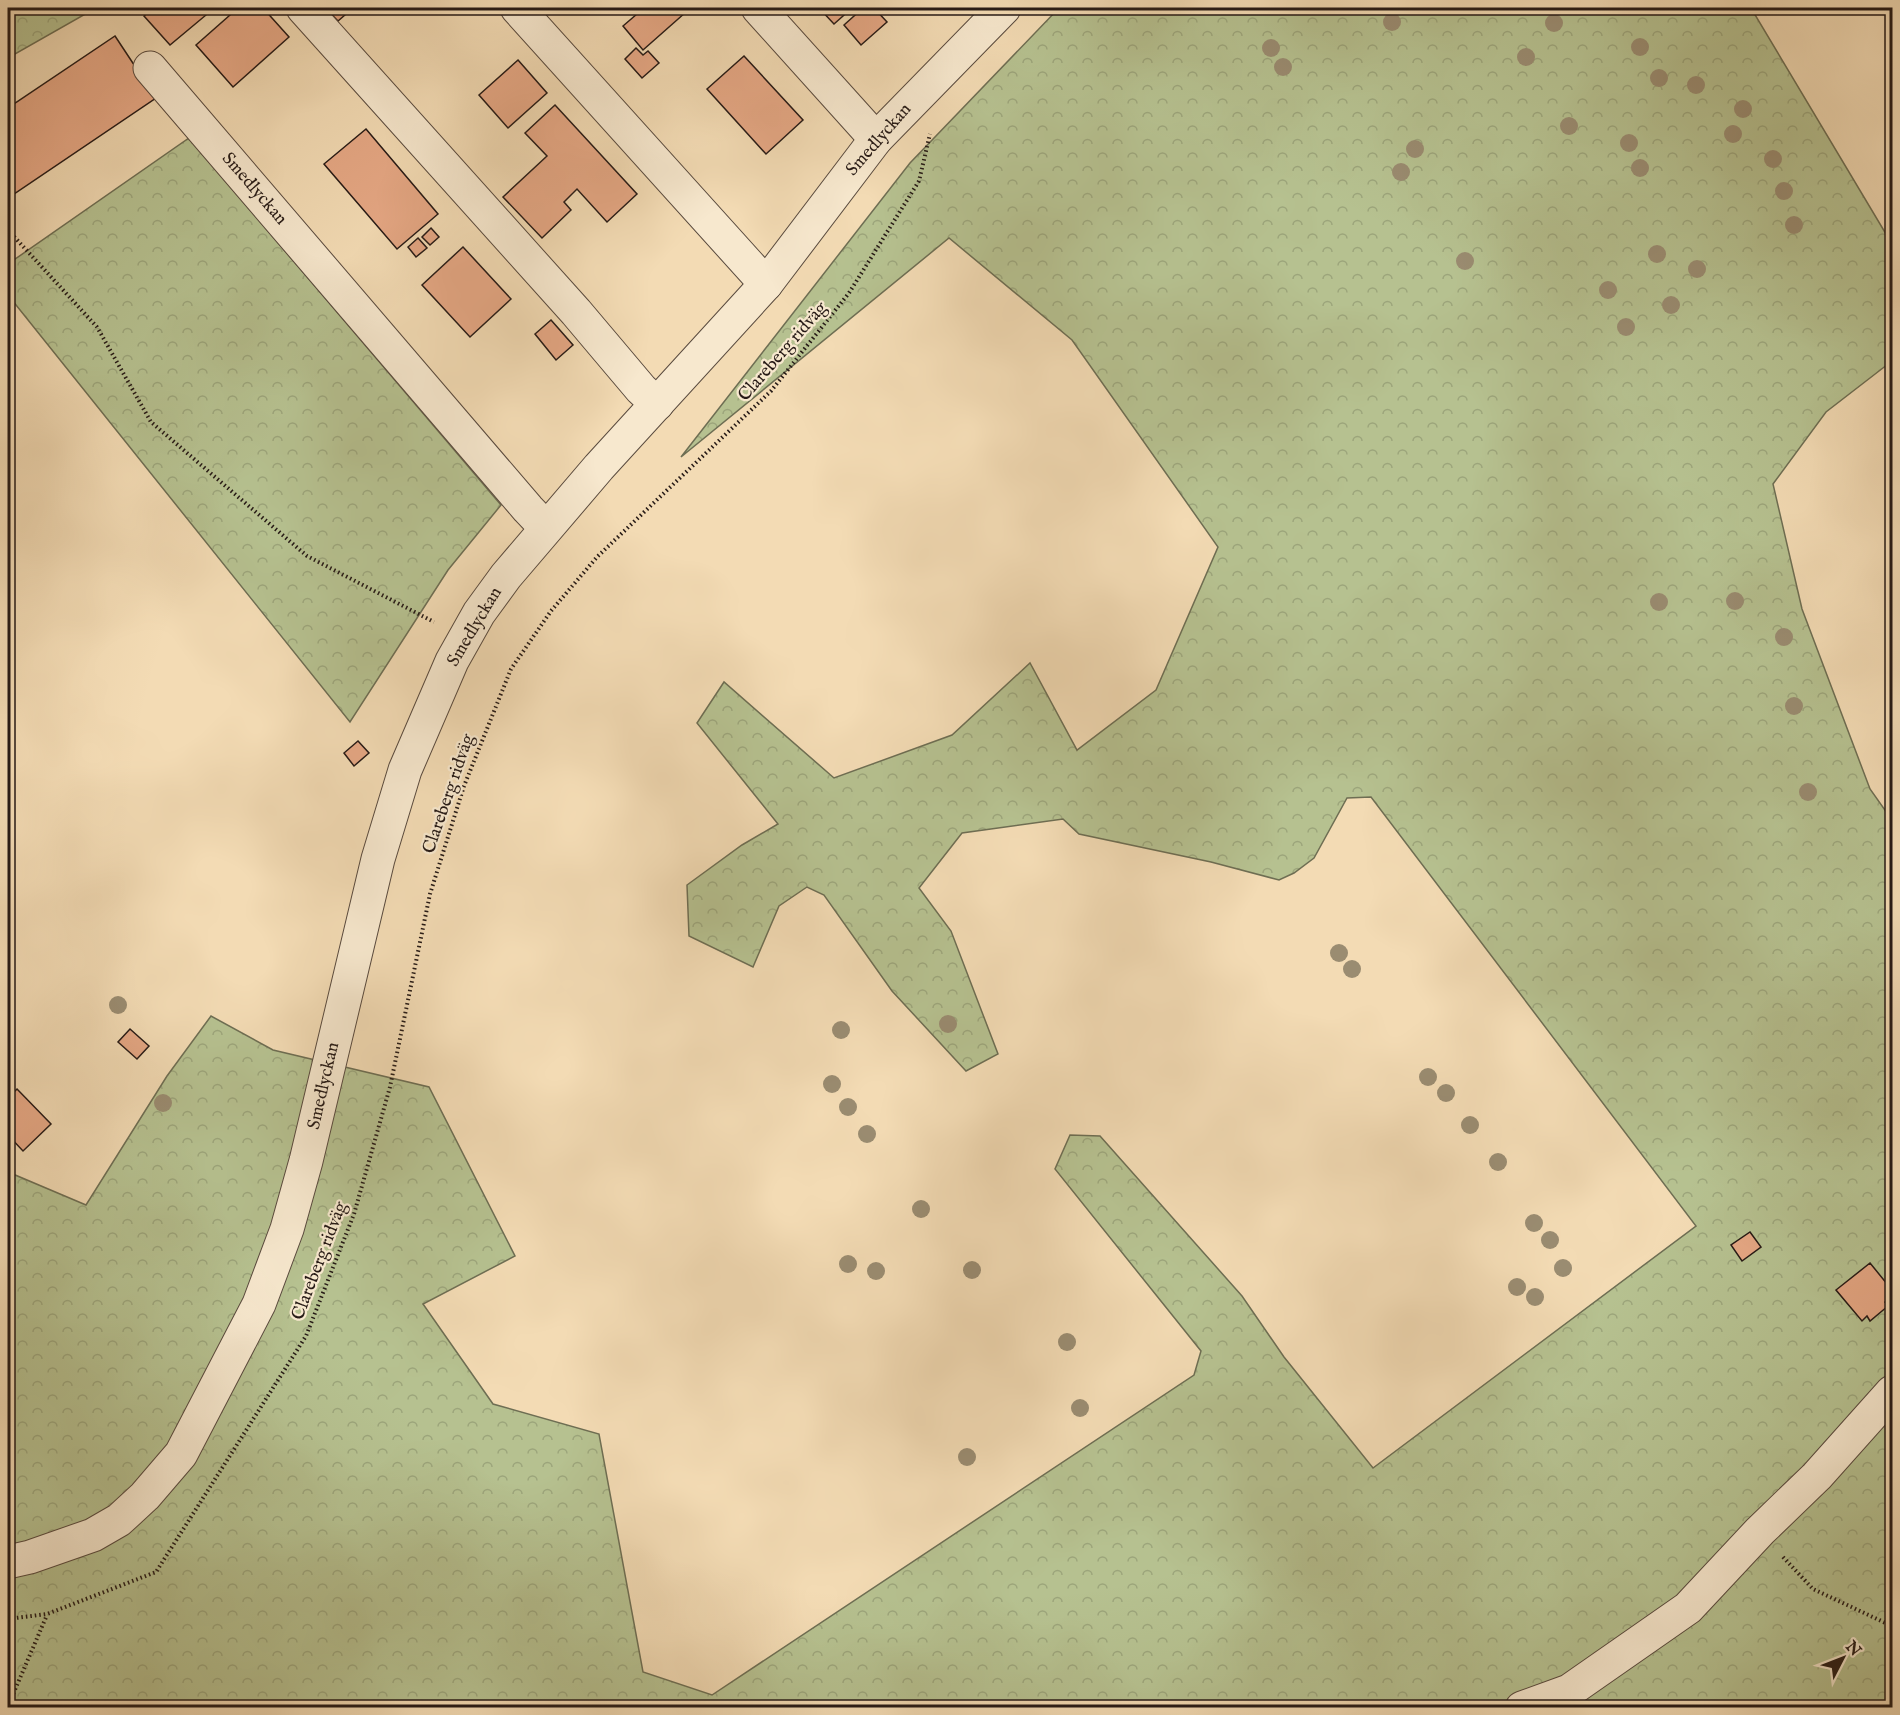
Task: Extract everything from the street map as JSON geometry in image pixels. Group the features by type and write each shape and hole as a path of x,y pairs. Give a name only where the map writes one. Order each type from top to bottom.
{"street":[{"path":"303,8 576,312 641,389 657,404"},
{"path":"517,8 766,284"},
{"path":"758,8 876,139"},
{"name":"Smedlyckan","path":"8,1562 30,1557 93,1535 119,1520 145,1496 181,1454 259,1304 287,1229 306,1161 378,859 405,770 452,661 479,613 506,576 599,467 766,284 876,139 1004,8"},
{"name":"Smedlyckan","path":"150,68 528,510 546,528"},
{"path":"1522,1707 1569,1691 1688,1608 1817,1476 1893,1392"}],"path":[{"name":"Clareberg ridväg","path":"8,1619 47,1614 156,1572 306,1336 354,1214 390,1087 430,894 464,786 511,669 551,611 597,557 771,391 849,293 920,181 931,129"},
{"path":"8,230 97,327 151,422 307,556 443,627"},
{"path":"1760,1532 1813,1589 1893,1626"},
{"path":"8,1706 47,1614"}],"green space":[{"path":"8,8 96,8 8,58"},
{"path":"1059,8 1751,8 1892,244 1892,361 1826,412 1773,484 1802,609 1870,789 1892,820 1892,1707 8,1707 8,1172 86,1205 167,1076 211,1016 273,1050 429,1087 515,1256 423,1304 493,1404 599,1434 643,1672 712,1695 1194,1375 1201,1351 1055,1169 1070,1135 1100,1136 1242,1296 1284,1357 1373,1468 1696,1226 1371,797 1347,798 1314,858 1294,873 1279,880 1211,862 1079,834 1063,819 962,833 919,888 951,931 998,1054 966,1071 892,991 824,895 807,887 779,906 753,967 689,936 687,885 742,845 778,824 697,723 724,682 834,778 952,735 1030,663 1077,750 1156,690 1218,547 1072,340 949,238 681,457 910,163"},
{"path":"189,138 501,505 448,570 350,722 8,295 8,264"}],"building":[{"path":"154,8 200,8 206,15 170,45 144,16"},
{"path":"238,8 263,8 289,37 233,87 196,45"},
{"path":"325,8 353,8 338,21"},
{"path":"644,8 682,8 686,12 643,50 623,26"},
{"path":"819,8 852,8 834,24"},
{"path":"863,8 874,8 887,22 861,45 844,25"},
{"path":"115,36 156,98 8,198 8,108"},
{"path":"636,48 643,55 648,51 659,63 642,78 625,59"},
{"path":"744,56 803,120 766,154 707,89"},
{"path":"518,60 547,93 508,128 479,95"},
{"path":"555,105 637,194 607,222 577,189 564,202 571,210 542,238 503,197 547,156 525,133"},
{"path":"366,129 438,214 397,249 324,164"},
{"path":"431,228 439,237 430,245 422,237"},
{"path":"418,238 427,248 416,257 408,247"},
{"path":"463,247 511,299 470,337 422,285"},
{"path":"551,320 573,345 556,360 535,334"},
{"path":"358,741 369,753 354,766 344,753"},
{"path":"130,1029 149,1046 137,1059 118,1042"},
{"path":"17,1089 51,1124 23,1151 8,1135 8,1098"},
{"path":"1750,1232 1761,1247 1742,1261 1731,1245"},
{"path":"1870,1263 1892,1290 1892,1296 1885,1302 1888,1306 1870,1321 1867,1316 1862,1321 1836,1290"}]}
